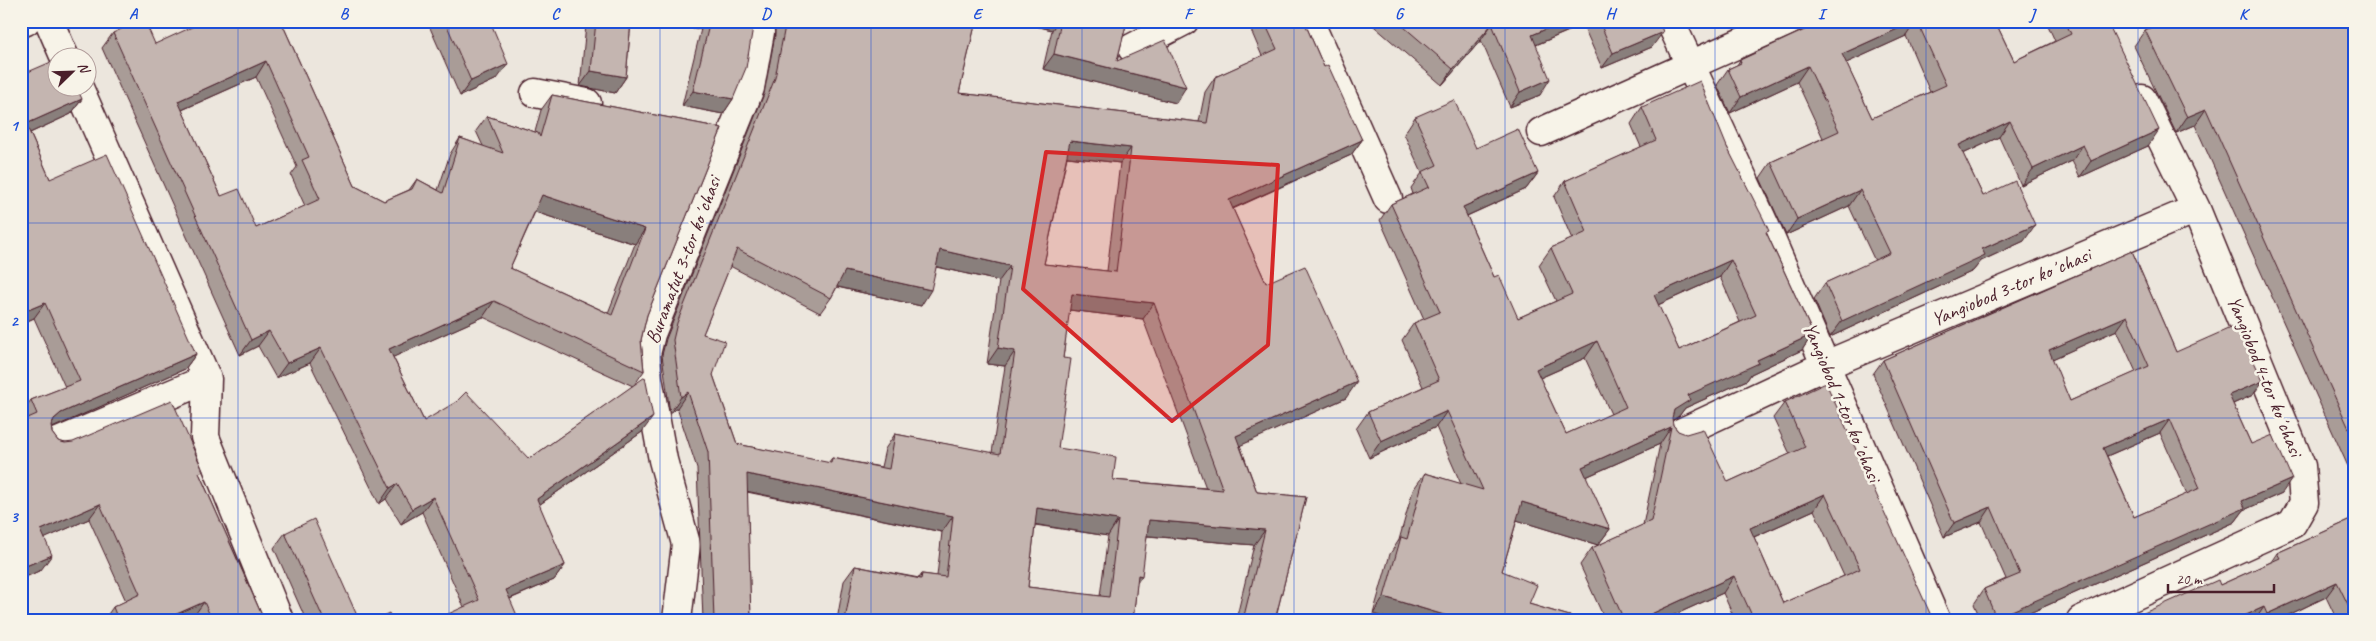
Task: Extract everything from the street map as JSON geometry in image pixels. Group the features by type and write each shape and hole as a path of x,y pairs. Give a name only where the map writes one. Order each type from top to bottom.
{"street":[{"path":"21,24 26,21"},
{"path":"49,21 61,48"},
{"name":"Buramatut 3-tor koʼchasi","path":"677,620 686,544 663,460 648,378 646,354 652,334 750,88 760,32 759,21"},
{"path":"1132,48 1184,21"},
{"path":"1309,21 1388,199"},
{"name":"Yangiobod 1-tor koʼchasi","path":"1670,21 1766,228 1936,620"},
{"path":"1541,132 1789,21"},
{"name":"Yangiobod 4-tor koʼchasi","path":"2081,620 2292,524 2304,504 2302,466 2196,209 2131,75"},
{"path":"535,93 610,108"},
{"path":"82,98 207,379 205,437 279,620"},
{"path":"705,126 733,132"},
{"name":"Yangiobod 3-tor koʼchasi","path":"1676,435 1826,365 2196,209"},
{"path":"56,443 207,379"}],"highlighted area":[{"path":"1046,152 1278,165 1268,345 1172,421 1023,289"}],"building":[{"path":"138,21 145,21 155,44 205,21 281,21 355,186 384,201 412,189 417,179 443,193 460,138 503,153 487,116 538,133 540,137 552,95 722,128 647,315 641,340 644,371 494,301 389,349 424,421 456,402 466,392 529,459 645,377 653,417 537,499 565,565 506,590 519,620 435,620 479,600 433,497 412,509 397,484 390,488 321,348 287,363 269,331 251,340 113,33","holes":["266,61 309,157 302,160 320,199 256,228 239,189 221,196 178,101","542,195 645,229 612,315 510,268"]},
{"path":"445,21 490,21 508,64 471,81"},
{"path":"596,21 631,21 626,77 591,71"},
{"path":"710,21 754,21 746,68 733,99 693,91"},
{"path":"786,21 976,21 959,93 1207,123 1215,77 1277,49 1264,21 1304,21 1324,67 1328,65 1362,140 1229,200 1266,283 1305,266 1357,382 1236,436 1257,492 1306,497 1275,620 1243,620 1265,530 1149,520 1142,576 1138,575 1133,620 845,620 855,566 921,579 922,574 946,577 953,516 747,474 751,620 714,620 708,452 688,392 681,397 673,340 677,323 775,78","holes":["1070,141 1131,148 1116,272 1044,264","737,249 831,298 845,271 931,290 940,250 1010,266 998,348 1015,351 1000,454 895,434 889,469 832,458 831,463 737,444 713,375 725,341 703,334","1072,294 1154,303 1223,490 1113,480 1116,457 1058,448 1071,359 1063,358","1037,508 1118,520 1109,597 1028,587"]},
{"path":"1061,21 1127,21 1117,61 1165,40 1186,87 1054,54"},
{"path":"1397,21 1565,21 1532,35 1550,79 1520,92 1492,24 1453,69"},
{"path":"1599,21 1659,21 1663,32 1613,53"},
{"path":"1824,21 1915,21 1842,54 1872,118 1946,85 1917,21 1995,21 2014,61 2071,34 2065,21 2107,21 2159,130 2091,161 2083,145 2033,169 2010,121 1959,145 1983,196 2015,181 2035,225 1982,249 1985,255 1842,321 1825,283 1890,253 1860,190 1797,219 1771,162 1839,131 1808,66 1741,97 1728,69 1741,63 1740,60"},
{"path":"2166,21 2355,21 2355,442 2206,109 2187,117 2145,30"},
{"path":"48,63 48,98 82,98 26,124 50,179 107,154 196,354 61,413 54,419 51,425 52,433 58,441 65,443 73,442 172,400 203,471 199,473 264,620 212,620 204,602 163,620 118,620 113,607 140,594 100,504 41,530 52,555 21,568 21,421 37,414 31,400 80,381 45,303 21,313 21,239 23,238 21,234 21,75"},
{"path":"1700,81 1727,147 1769,231 1766,232 1813,334 1757,360 1759,363 1688,395 1690,400 1674,410 1673,425 1678,431 1686,434 1703,429 1728,482 1805,447 1785,402 1826,383 1933,620 1754,620 1734,576 1638,620 1624,620 1592,548 1651,521 1671,427 1582,467 1610,529 1522,502 1502,571 1537,585 1529,604 1583,620 1461,620 1384,597 1401,537 1407,539 1425,473 1483,490 1447,411 1381,441 1368,412 1439,380 1414,323 1440,312 1391,204 1429,187 1422,172 1437,165 1415,117 1454,100 1476,148 1518,129 1538,173 1463,207 1494,277 1499,275 1518,318 1572,294 1551,248 1587,232 1565,181 1656,140 1642,107","holes":["1731,260 1756,315 1679,350 1654,295","1597,341 1626,407 1566,434 1536,369","1825,494 1860,569 1783,603 1750,528"]},
{"path":"2132,251 2176,352 2237,325 2263,381 2229,395 2251,444 2273,435 2292,479 2242,501 2245,508 1996,618 1984,589 2020,574 1991,507 1954,523 1883,360","holes":["2127,316 2149,366 2070,401 2049,350","2170,419 2200,488 2134,517 2103,448"]},
{"path":"2355,518 2355,619 2337,582 2267,614 2264,607 2235,620 2128,620 2218,580 2220,585 2280,558 2277,553"},
{"path":"314,519 359,620 324,620 285,533"},
{"path":"389,613 392,620 374,620"}]}
